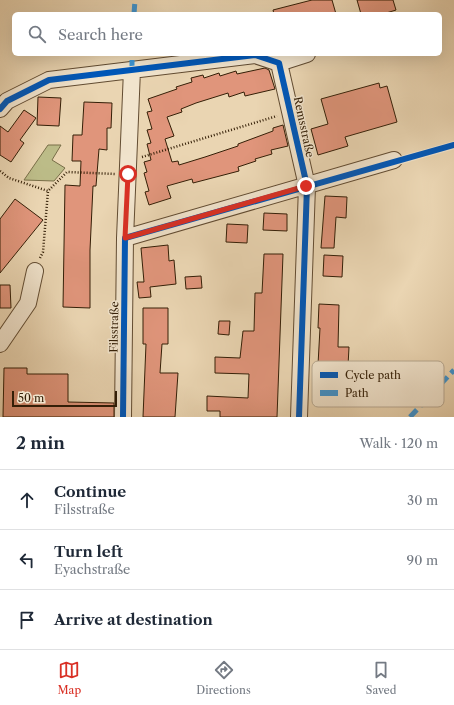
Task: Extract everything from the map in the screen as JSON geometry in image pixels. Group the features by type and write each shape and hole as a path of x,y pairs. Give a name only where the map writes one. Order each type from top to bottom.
{"street":[{"path":"0,109 8,101 49,80 240,56"},
{"path":"261,56 279,62 300,56"},
{"name":"Remsstraße","path":"279,62 306,186 299,417"},
{"name":"Filsstraße","path":"123,417 125,238 132,70"},
{"path":"125,238 394,160"},
{"path":"0,344 28,303 35,271"}],"path":[{"path":"35,271 43,252 48,191 67,172 128,167 291,112"},
{"path":"0,171 9,178 48,191"}],"green space":[{"path":"48,145 61,145 52,160 65,168 54,181 24,180"}],"building":[{"path":"312,0 332,0 335,12 274,12 273,10"},
{"path":"357,0 393,0 396,10 390,12 360,12"},
{"path":"265,68 269,70 275,89 245,96 244,92 229,97 228,93 181,109 182,112 167,117 174,136 165,139 172,162 178,161 179,165 238,146 238,144 273,131 273,128 283,125 288,146 271,150 272,154 255,159 256,161 238,167 239,171 193,183 192,179 167,186 171,198 149,205 145,192 149,191 144,173 147,172 144,162 151,160 147,144 151,143 147,130 152,129 147,112 152,111 148,99 192,82 191,78 203,75 204,78 219,73 220,76 236,71 237,74"},
{"path":"379,83 380,88 387,86 397,122 345,137 348,146 318,155 311,129 328,124 321,99"},
{"path":"38,97 61,98 59,126 37,125"},
{"path":"84,102 112,103 111,128 107,128 107,150 99,149 96,186 93,186 90,250 90,308 63,307 65,185 80,186 81,161 72,161 73,135 82,135"},
{"path":"24,110 36,118 20,140 24,143 11,162 0,155 0,126 8,132"},
{"path":"325,196 347,197 346,218 336,217 334,248 321,248"},
{"path":"15,199 43,220 0,273 0,219"},
{"path":"264,213 287,214 287,231 263,230"},
{"path":"227,224 248,225 247,243 226,242"},
{"path":"168,245 169,261 174,260 176,284 150,287 151,297 139,298 137,282 144,282 141,248"},
{"path":"264,254 283,254 277,417 220,417 220,411 207,411 207,396 248,398 249,374 215,373 215,357 240,358 243,331 254,331 255,293 262,293"},
{"path":"324,255 343,256 342,277 323,276"},
{"path":"201,276 202,288 186,289 185,277"},
{"path":"0,285 10,285 11,308 0,308"},
{"path":"319,304 339,305 338,347 349,347 348,361 318,361 320,328 318,328"},
{"path":"143,308 168,308 168,344 162,344 160,373 178,373 175,417 143,417 146,344 143,344"},
{"path":"219,321 230,321 229,335 218,334"},
{"path":"4,368 27,368 27,374 68,374 68,402 114,403 114,417 3,417"}],"marked path":[{"path":"134,12 135,0"},
{"path":"132,56 132,70"},
{"path":"444,381 454,370"},
{"path":"410,417 419,407"}],"cycle path":[{"path":"0,109 7,101 49,80 247,56"},
{"path":"258,56 279,63 307,186 299,417"},
{"path":"123,417 125,238 454,145"}],"route":[{"path":"128,174 125,238 306,186"}]}
